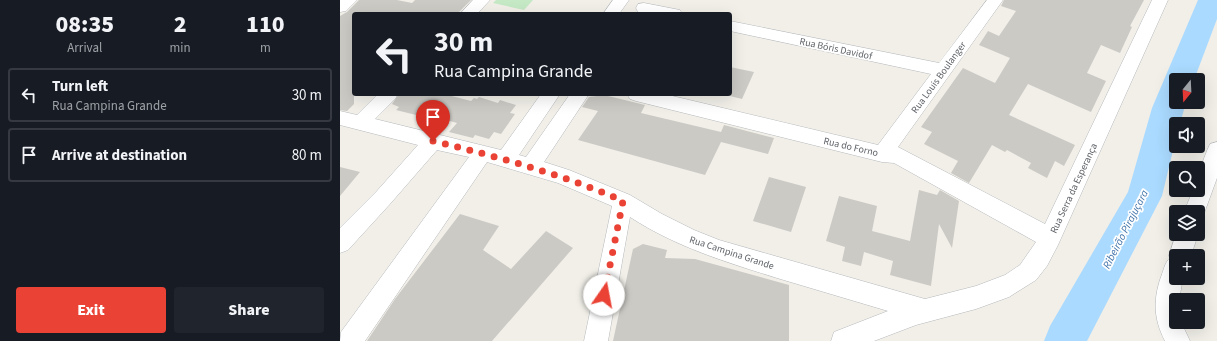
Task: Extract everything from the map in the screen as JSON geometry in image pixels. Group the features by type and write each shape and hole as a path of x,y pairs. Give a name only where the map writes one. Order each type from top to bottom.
{"street":[{"path":"340,7 349,0"},
{"path":"470,12 482,0"},
{"path":"612,12 621,0"},
{"name":"Rua Louis Boulanger","path":"882,154 995,0"},
{"name":"Rua Serra da Esperança","path":"843,341 924,310 991,293 1008,286 1026,275 1039,259 1050,238 1160,0"},
{"path":"644,7 665,12"},
{"name":"Rua Bóris Davidof","path":"732,26 943,70"},
{"path":"360,123 387,96"},
{"path":"506,159 550,96"},
{"path":"531,166 579,96"},
{"name":"Rua do Forno","path":"644,96 882,154 897,155 1050,238"},
{"name":"Rua Campina Grande","path":"340,118 531,166 590,186 623,201 667,228 719,250 924,310"},
{"path":"340,243 383,198 433,141"},
{"path":"1197,205 1217,150"},
{"path":"350,341 483,153"},
{"path":"596,341 623,201"},
{"path":"1170,285 1167,293 1167,311 1170,326 1178,341"}],"green space":[{"path":"496,0 533,0 524,10 493,3"}],"building":[{"path":"359,0 397,0 412,3 415,0 471,0 459,12 352,12 352,96 354,96 354,104 347,111 340,110 340,16 347,12"},
{"path":"1004,0 1144,0 1130,26 1132,27 1120,53 1101,45 1087,73 1106,81 1091,112 1028,84 1009,115 1075,145 1064,166 1055,161 1047,178 1028,168 1031,163 1007,150 1005,152 992,145 969,183 951,173 958,161 924,144 932,132 921,127 963,68 995,83 1010,58 979,45 988,31 999,36 1016,11 1001,6"},
{"path":"732,67 754,72 742,99 730,96 732,96"},
{"path":"398,96 452,96 471,101 474,98 477,99 479,97 498,103 500,100 516,105 510,113 515,114 501,134 494,132 489,139 475,135 473,138 449,132 457,123 418,112 416,115 396,110 399,107 392,104"},
{"path":"608,96 645,105 641,113 721,132 724,125 774,138 768,154 721,142 705,175 578,140 598,111 582,107 589,97"},
{"path":"340,167 360,172 340,196"},
{"path":"769,177 806,187 791,232 753,221"},
{"path":"919,190 937,195 940,190 959,201 952,248 939,224 931,286 890,275 893,261 864,252 861,266 842,261 845,247 826,241 839,196 877,206 872,231 910,241"},
{"path":"460,214 499,226 483,250 511,269 546,231 573,248 492,341 367,341 395,299"},
{"path":"643,244 667,250 665,258 695,259 789,285 789,341 613,341 633,249"}],"waterway":[{"name":"Ribeirão Pirajuçara","path":"1182,73 1211,0"},
{"name":"Ribeirão Pirajuçara","path":"1065,341 1144,196 1169,106"}],"route":[{"path":"433,141 531,166 590,186 623,201 604,295"}]}
